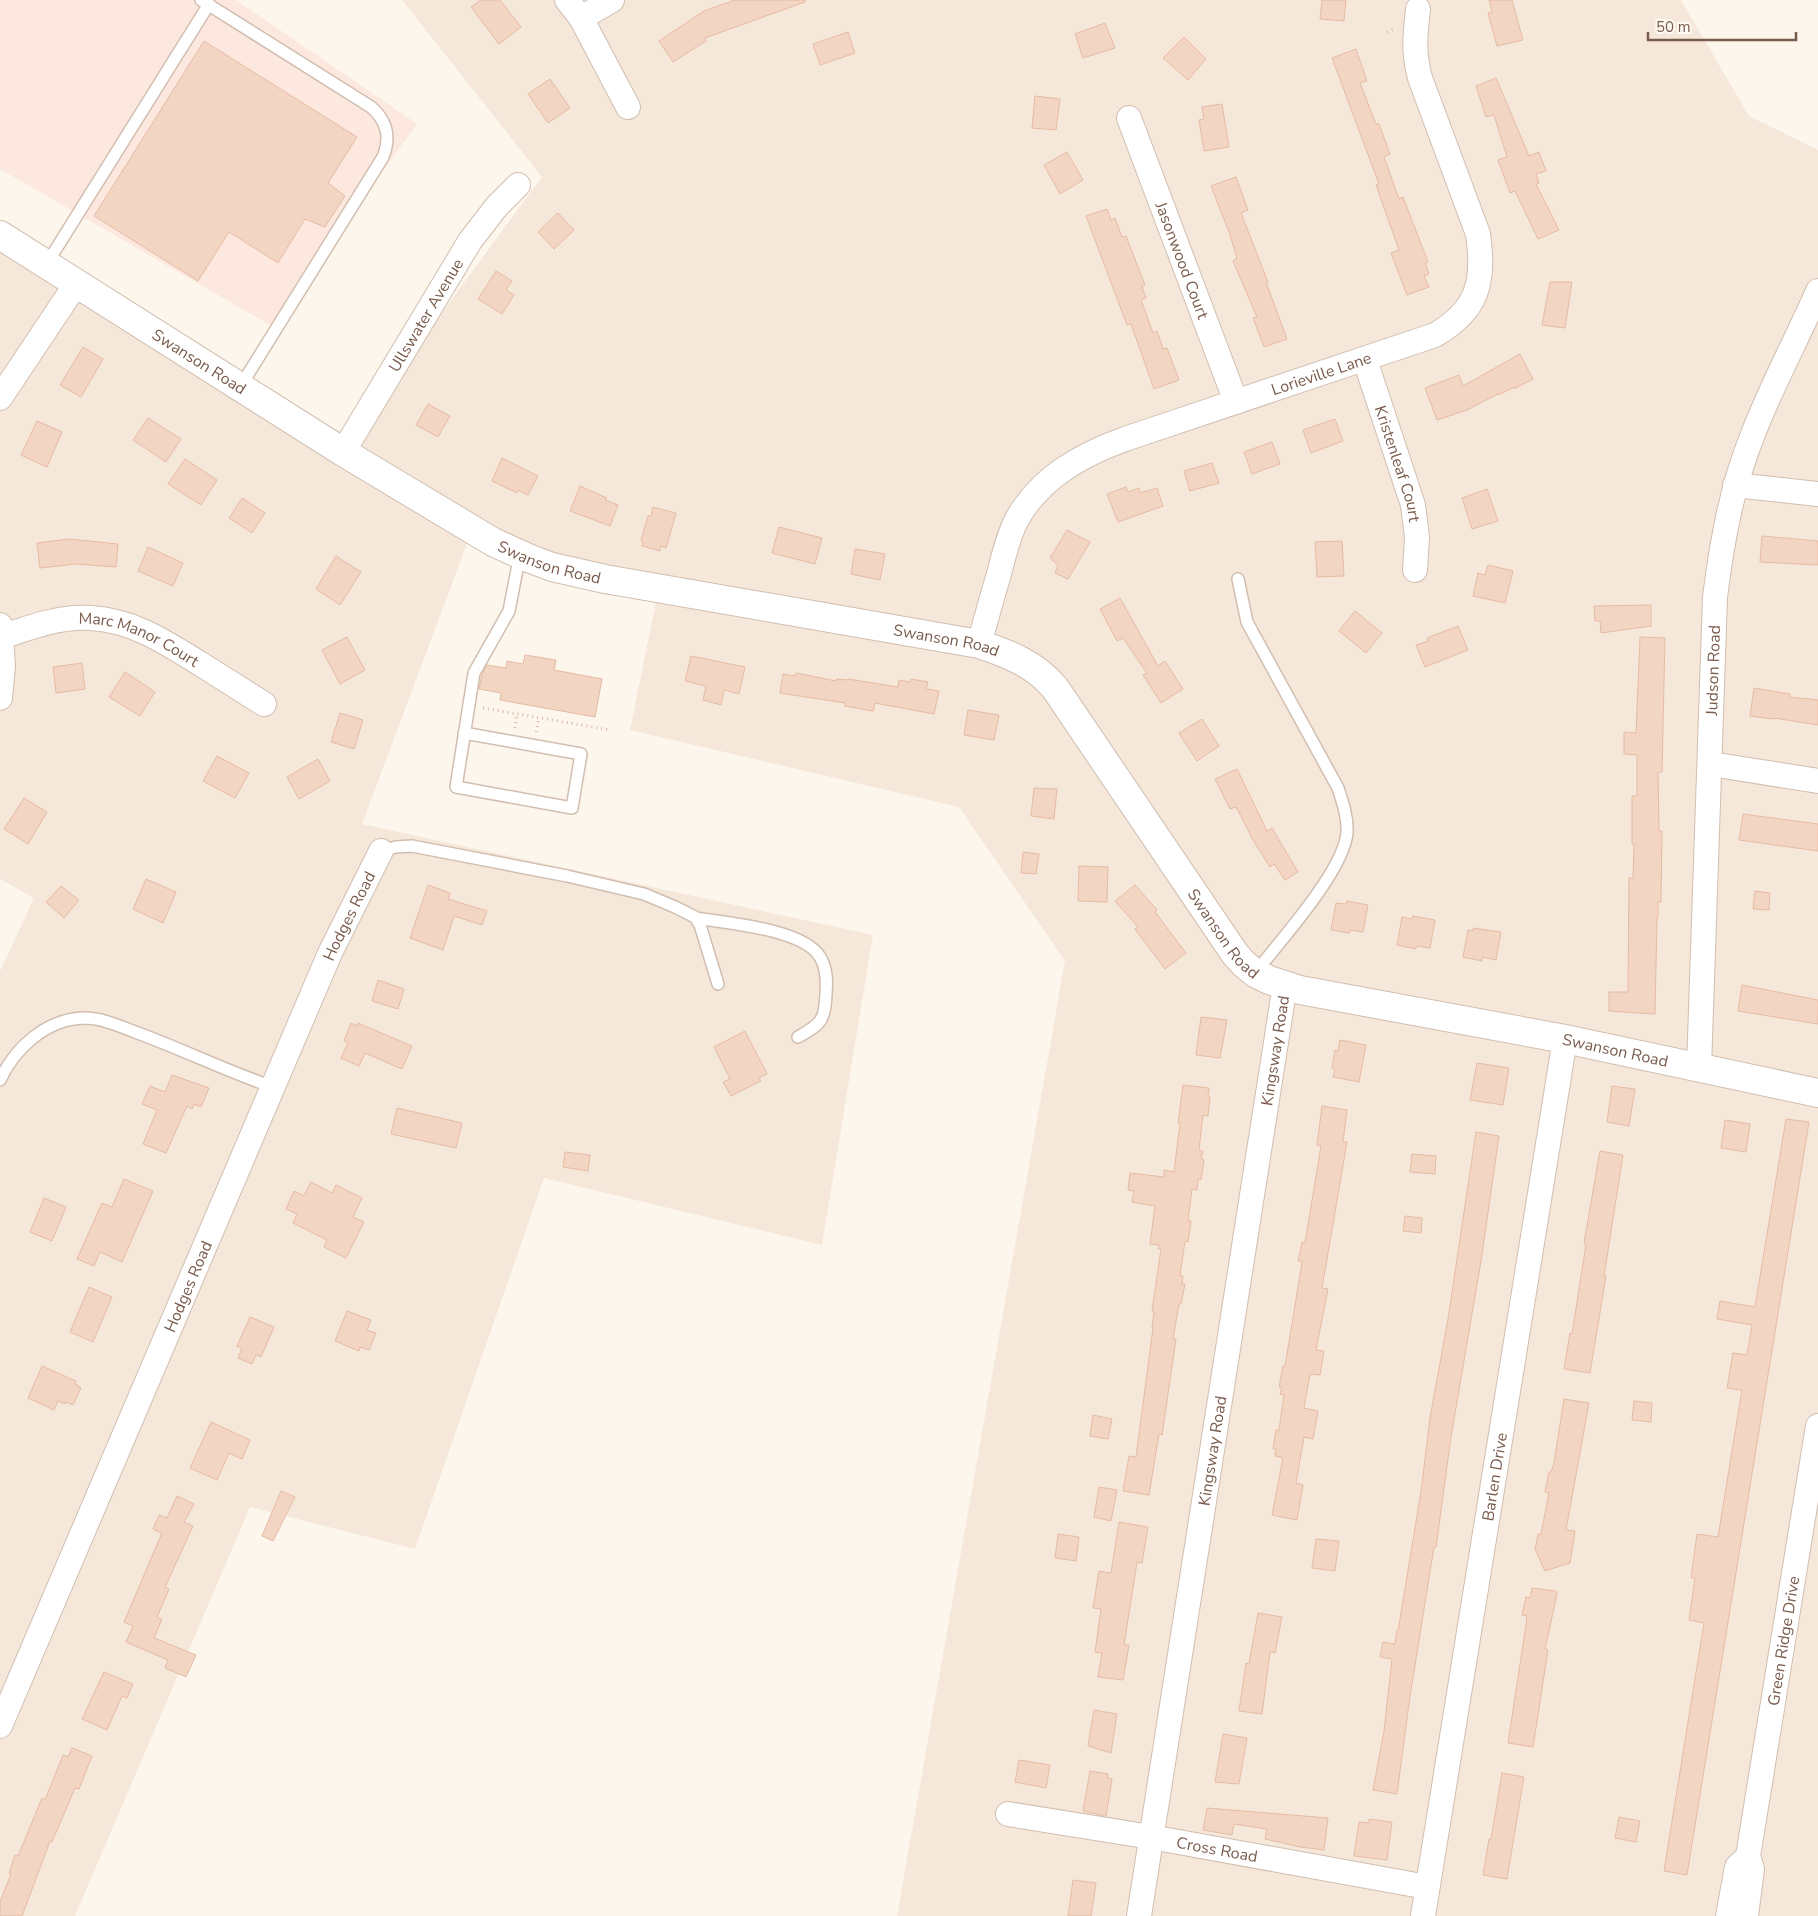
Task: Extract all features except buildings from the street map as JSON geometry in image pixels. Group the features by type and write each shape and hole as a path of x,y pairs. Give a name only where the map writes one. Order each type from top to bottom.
{"street":[{"path":"612,0 574,9 628,107"},
{"name":"Lorieville Lane","path":"979,644 1008,540 1018,519 1031,499 1049,480 1071,463 1097,449 1435,335 1453,325 1464,312 1475,294 1480,276 1481,256 1478,234 1417,68 1414,41 1418,9"},
{"name":"Jasonwood Court","path":"1129,118 1236,402"},
{"name":"Ullswater Avenue","path":"343,452 470,241 497,206 518,185"},
{"name":"Swanson Road","path":"0,235 343,452 493,542 520,554 552,567 605,580 979,644 1022,661 1046,678 1056,688 1235,954 1255,973 1285,985 1317,994 1565,1039 1818,1093"},
{"path":"0,398 76,284"},
{"name":"Judson Road","path":"1699,1068 1711,764 1715,597 1720,557 1735,486 1752,435 1773,384 1818,291"},
{"name":"Kristenleaf Court","path":"1365,360 1413,505 1416,529 1415,570"},
{"path":"1735,486 1818,494"},
{"name":"Marc Manor Court","path":"1,631 66,619 90,618 115,621 166,642 264,704"},
{"path":"0,698 3,666 1,631"},
{"path":"1711,764 1818,781"},
{"name":"Hodges Road","path":"0,1726 330,953 381,851"},
{"name":"Kingsway Road","path":"1139,1916 1285,985"},
{"name":"Barlen Drive","path":"1423,1916 1565,1039"},
{"name":"Green Ridge Drive","path":"1746,1916 1752,1869 1748,1856 1818,1426"},
{"name":"Cross Road","path":"1008,1814 1151,1837 1427,1887"},
{"name":"Green Ridge Drive","path":"1728,1916 1737,1867 1748,1856"}],"lane":[{"path":"46,265 205,2 371,106 380,115 388,136 383,157 240,387"},
{"path":"464,733 581,754 572,808 456,787 464,733 474,673 509,611 520,554"},
{"path":"1238,579 1247,622 1338,788 1347,817 1347,833 1344,846 1330,876 1255,973"},
{"path":"381,851 396,847 412,846 567,876 644,894 696,918 742,925 785,935 805,942 821,957 827,975 824,1016 817,1027 798,1037"},
{"path":"696,918 703,932 718,984"},
{"path":"0,1080 6,1068 28,1041 60,1022 84,1018 96,1019 124,1028 240,1076 273,1087"}],"path":[{"path":"469,706 610,730"},
{"path":"515,730 517,714"},
{"path":"536,733 538,718"}],"shaded area":[{"path":"0,0 236,0 417,124 270,325 0,169"},
{"path":"402,0 1681,0 1749,116 1818,150 1818,1916 897,1916 1065,961 959,807 630,730 659,587 555,565 474,525 362,824 873,935 822,1245 544,1178 415,1549 250,1507 75,1916 0,1916 0,971 34,898 0,879 0,233 342,448 542,177"}]}
